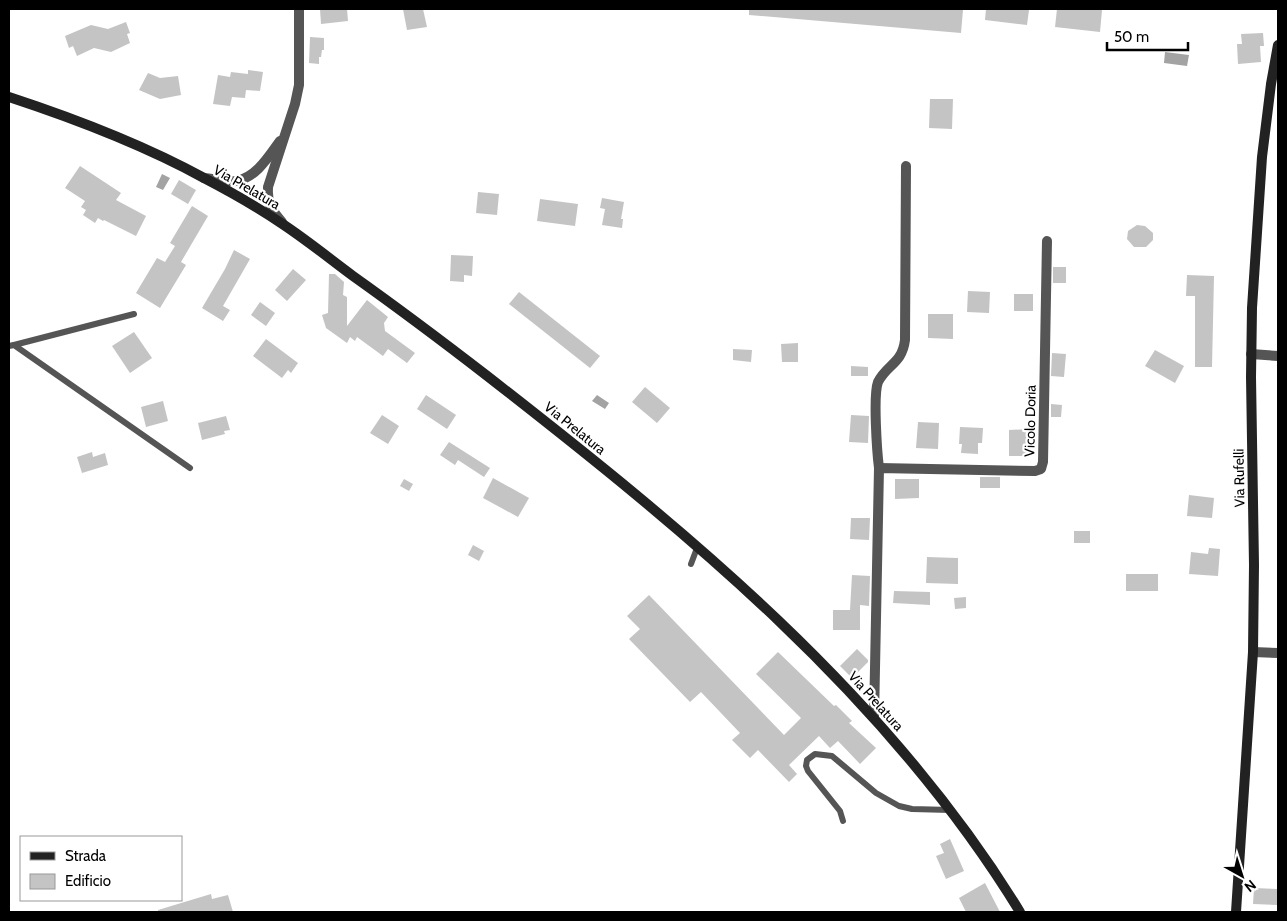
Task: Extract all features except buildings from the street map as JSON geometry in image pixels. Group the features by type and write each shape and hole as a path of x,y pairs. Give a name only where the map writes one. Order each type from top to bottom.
{"street":[{"path":"284,225 271,208 268,193 300,85 299,9"},
{"name":"Via Rufelli","path":"1236,912 1253,652 1254,565 1251,354 1261,171 1271,84 1278,45"},
{"name":"Via Prelatura","path":"9,97 101,130 204,178 284,225 436,336 574,443 697,548 800,641 874,718 950,810 1020,912"},
{"path":"204,178 232,181 245,178 260,167 285,134"},
{"path":"874,718 879,468 877,386 903,352 905,340 906,166"},
{"name":"Vicolo Doria","path":"879,468 1034,471 1041,469 1043,462 1047,241"},
{"path":"1251,354 1278,356"},
{"path":"1253,652 1278,653"}],"lane":[{"path":"11,346 134,314"},
{"path":"11,346 190,468"},
{"path":"691,564 697,548"},
{"path":"844,821 840,810 808,771 806,760 812,755 832,756 876,793 894,804 912,809 950,810"}],"shaded area":[{"path":"1165,52 1189,55 1187,66 1164,63"},
{"path":"162,174 170,178 163,190 156,187"},
{"path":"597,395 609,403 605,409 592,401"}]}
